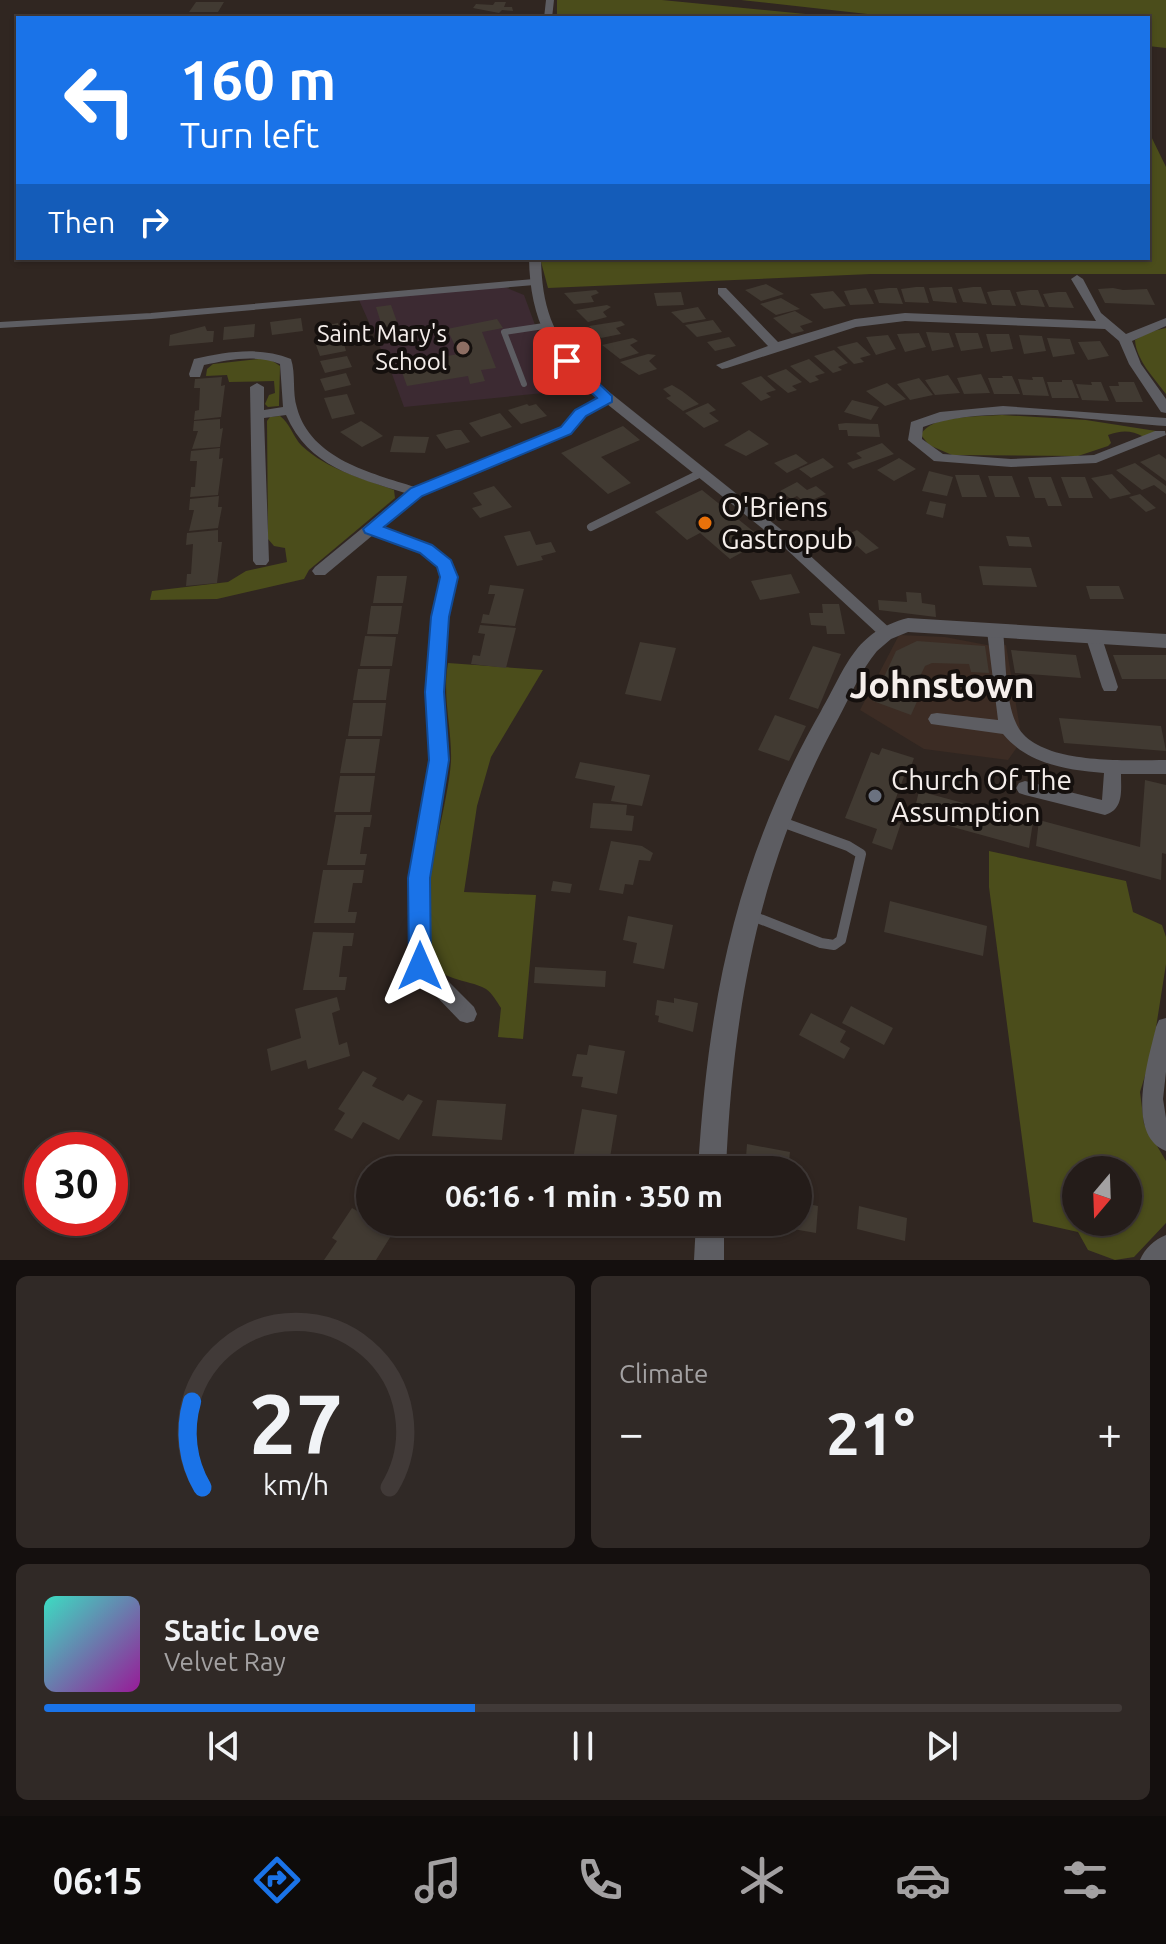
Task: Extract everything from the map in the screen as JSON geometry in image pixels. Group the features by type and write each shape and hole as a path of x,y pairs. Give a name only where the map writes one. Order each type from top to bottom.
{"street":[{"path":"535,260 537,306 544,326 578,374 778,534 885,631"},
{"path":"1077,279 1096,315 1125,339 1135,364 1166,409"},
{"path":"722,291 776,347"},
{"path":"722,365 855,323 905,317 1107,325"},
{"path":"1125,339 1166,322"},
{"path":"195,374 199,362 271,354 286,362 290,410 300,432 322,456 416,492"},
{"path":"257,387 261,561"},
{"path":"320,571 416,492 566,431 580,413 607,399"},
{"path":"258,415 290,410"},
{"path":"1003,410 1163,428 1096,459 1011,463 939,458 915,440 916,425 940,416 1003,410"},
{"path":"371,529 426,549 445,564 449,577 440,617 434,692 439,760 419,878 420,966 467,1014"},
{"path":"713,1156 714,1118 730,995 761,865 789,791 865,651 885,631 908,625 1166,641"},
{"path":"995,631 1008,728 1020,742 1043,757 1113,767 1166,767"},
{"path":"1094,638 1110,687"},
{"path":"937,719 1008,728"},
{"path":"1025,788 1105,808 1111,802 1113,767"},
{"path":"1166,1027 1151,1090 1154,1124 1166,1140"},
{"path":"709,1260 710,1236"},
{"path":"1152,1260 1166,1247"}],"lane":[{"path":"0,325 151,316 534,282"},
{"path":"524,384 504,332 544,326"},
{"path":"591,527 702,472"},
{"path":"749,915 821,943 834,945 841,940 861,854 848,846 778,821"}],"shaded area":[{"path":"557,0 662,0 826,16 557,16"},
{"path":"741,0 1166,0 1166,48 1150,46 1150,16 885,16"},
{"path":"1150,134 1166,167 1166,274 871,274 548,288 541,260 1150,260"},
{"name":"Saint Mary's School","path":"502,286 524,295 538,333 552,358 576,386 574,390 404,407 359,300"},
{"path":"1166,328 1166,394 1142,362 1135,340 1149,332"},
{"path":"268,358 280,366 279,406 268,407 265,404 269,395 275,393 274,381 229,382 227,375 206,376 207,369 213,364"},
{"path":"1002,415 1086,420 1156,431 1144,437 1131,432 1113,433 1108,435 1111,443 1108,446 1078,456 952,455 929,445 921,435 926,428 945,420"},
{"path":"280,416 312,454 346,472 394,490 395,498 309,570 304,579 217,599 150,600 152,591 228,582 246,571 287,562 285,548 274,546 268,539 267,421 270,417"},
{"path":"899,635 1006,645 1022,740 1008,760 924,749 860,710"},
{"path":"448,663 543,670 491,757 477,806 464,892 536,895 523,1039 498,1037 501,1008 490,993 478,985 439,971 429,957 425,938 428,889 451,761 446,688"},
{"path":"989,851 1126,881 1133,912 1162,925 1166,937 1166,964 1152,1053 1140,1092 1144,1124 1166,1161 1166,1223 1134,1257 1115,1260 1088,1250 1080,1236 1142,1236 1142,1156 1062,1156 1062,1228 1033,1222 989,887"}],"building":[{"path":"196,2 224,2 218,12 189,12"},
{"path":"495,2 506,2 504,7 512,7 513,11 502,10 499,13 473,8 476,4 493,5"},
{"path":"766,284 784,294 761,301 745,290"},
{"path":"924,287 929,303 905,302 901,289"},
{"path":"952,287 957,303 933,301 929,288"},
{"path":"981,287 987,304 963,302 958,289"},
{"path":"866,288 874,304 850,305 844,291"},
{"path":"897,288 903,304 879,303 874,290"},
{"path":"1098,289 1147,289 1155,305 1105,303"},
{"path":"596,290 599,293 591,296 594,302 574,304 564,293"},
{"path":"1010,290 1016,306 992,305 987,292"},
{"path":"1038,290 1045,307 1021,305 1016,292"},
{"path":"833,291 846,306 824,309 810,294"},
{"path":"681,292 684,305 657,306 654,293"},
{"path":"1066,292 1074,308 1049,307 1043,294"},
{"path":"781,298 800,309 776,315 760,304"},
{"path":"391,305 401,333 385,336 376,307"},
{"path":"611,307 603,312 607,317 588,322 576,310"},
{"path":"698,307 706,319 683,323 671,312"},
{"path":"795,311 813,322 800,326 804,331 792,334 773,318"},
{"path":"301,318 303,331 272,335 270,322"},
{"path":"497,319 503,328 482,332 496,368 481,370 485,381 470,384 468,376 407,386 399,364 459,354 447,329"},
{"path":"713,320 722,332 697,337 685,325"},
{"path":"621,321 625,325 616,328 621,334 601,338 589,326"},
{"path":"338,323 346,351 320,356 316,345 321,344 314,328"},
{"path":"255,324 254,337 223,340 224,327"},
{"path":"205,326 207,331 214,331 213,342 169,346 170,335"},
{"path":"926,332 949,333 954,347 932,351"},
{"path":"919,333 926,347 905,352 897,334"},
{"path":"955,333 978,333 983,348 961,351"},
{"path":"986,334 1009,334 1013,349 991,352"},
{"path":"888,335 896,349 876,355 866,337"},
{"path":"1019,335 1042,336 1046,351 1024,354"},
{"path":"729,337 736,346 715,351 707,342"},
{"path":"633,338 638,341 630,345 639,353 620,359 602,345"},
{"path":"1047,338 1070,339 1075,354 1053,357"},
{"path":"1100,341 1109,356 1088,360 1078,342"},
{"path":"857,342 871,355 860,358 864,362 854,364 837,347"},
{"path":"834,350 848,363 838,367 842,370 833,373 814,356"},
{"path":"648,354 656,355 649,361 657,369 639,375 620,362"},
{"path":"347,356 352,367 325,373 320,361"},
{"path":"809,359 825,373 815,376 819,380 810,383 790,366"},
{"path":"786,369 802,382 792,386 797,390 788,393 767,376"},
{"path":"346,373 351,385 325,391 320,379"},
{"path":"981,374 990,393 964,394 957,378"},
{"path":"948,375 960,393 935,395 925,380"},
{"path":"761,376 776,390 766,393 771,397 761,401 741,383"},
{"path":"1012,376 1020,394 994,394 988,378"},
{"path":"222,377 221,386 225,385 221,417 194,420 195,411 199,410 200,388 194,388 195,379"},
{"path":"1032,377 1043,377 1049,396 1023,395 1018,379 1033,380"},
{"path":"919,378 933,395 910,400 897,384"},
{"path":"1072,380 1079,398 1052,398 1047,382"},
{"path":"1091,382 1101,382 1109,401 1082,400 1076,384 1092,385"},
{"path":"1118,382 1134,382 1143,402 1116,402 1109,386 1119,386"},
{"path":"887,383 906,399 885,406 866,391"},
{"path":"672,385 699,404 683,411 666,398 671,396 663,389"},
{"path":"347,394 355,414 332,419 324,398"},
{"path":"852,400 879,407 871,420 844,412"},
{"path":"708,403 716,410 709,413 719,421 704,428 685,413"},
{"path":"536,404 547,416 521,424 508,410"},
{"path":"500,413 512,427 481,437 469,423"},
{"path":"220,419 220,429 223,428 220,447 192,449 198,431 193,431 194,421"},
{"path":"361,421 383,436 362,447 340,432"},
{"path":"838,424 878,424 880,437 848,436 847,430 839,430"},
{"path":"623,426 640,440 601,457 631,483 608,494 561,453"},
{"path":"461,430 470,442 446,449 436,435"},
{"path":"749,430 769,444 746,456 724,445"},
{"path":"394,436 429,437 425,453 390,452"},
{"path":"882,443 894,454 853,469 847,463 862,458 856,453"},
{"path":"220,448 219,459 223,458 218,495 190,497 191,487 195,487 197,461 190,461 191,451"},
{"path":"796,454 808,463 787,473 774,463"},
{"path":"1159,454 1166,459 1166,481 1140,462"},
{"path":"823,458 834,467 811,478 799,469"},
{"path":"899,458 916,469 894,481 877,470"},
{"path":"1135,463 1166,486 1166,494 1154,485 1142,490 1116,470"},
{"path":"929,471 953,477 947,496 922,491"},
{"path":"1112,474 1131,494 1110,499 1091,478"},
{"path":"955,475 979,475 987,497 962,497"},
{"path":"988,476 1012,476 1020,497 995,497"},
{"path":"1028,477 1051,477 1062,506 1048,506 1045,498 1035,498"},
{"path":"1061,477 1085,477 1093,498 1069,498"},
{"path":"797,482 807,490 816,486 826,494 805,503 797,496 791,499 780,491"},
{"path":"494,486 512,507 480,518 472,508 482,505 473,493"},
{"name":"O'Briens Gastropub","path":"702,490 764,540 730,559 700,533 687,540 655,512"},
{"path":"1140,494 1156,508 1146,512 1129,497"},
{"path":"219,496 218,507 222,507 218,528 189,531 194,510 189,510 190,499"},
{"path":"930,501 946,504 943,518 926,514"},
{"path":"218,530 218,542 222,542 217,583 186,586 187,574 191,574 193,544 186,545 187,533"},
{"path":"857,530 879,548 866,554 857,546 852,549 839,538"},
{"path":"530,531 536,545 551,542 556,552 541,556 543,560 517,566 504,536"},
{"path":"1006,536 1029,537 1032,547 1009,546"},
{"path":"979,566 1031,568 1037,587 983,585"},
{"path":"791,574 800,593 760,600 751,581"},
{"path":"377,576 407,576 403,603 373,603"},
{"path":"490,585 524,589 515,626 481,623 483,614 489,615 495,594 488,594"},
{"path":"1086,586 1119,586 1124,599 1090,599"},
{"path":"906,592 921,593 922,603 935,605 936,617 879,610 878,600 907,602"},
{"path":"822,604 839,604 845,634 827,634 826,626 811,625 809,613 823,613"},
{"path":"371,606 402,606 398,634 367,634"},
{"path":"480,625 516,628 506,668 471,664 473,655 480,656 485,634 478,633"},
{"path":"365,636 396,637 392,666 360,666"},
{"path":"917,641 985,646 989,673 971,672 969,664 932,663 925,666 911,695 919,697 911,715 873,701 896,651"},
{"path":"640,642 676,648 661,701 625,694"},
{"path":"813,646 841,654 818,709 789,699"},
{"path":"1011,650 1076,655 1081,678 1015,673"},
{"path":"1113,655 1166,655 1166,679 1122,679"},
{"path":"358,669 390,669 386,700 353,700"},
{"path":"353,703 386,703 382,736 348,736"},
{"path":"775,715 806,726 789,761 758,750"},
{"path":"1059,718 1161,726 1166,751 1064,743"},
{"path":"346,739 380,739 375,773 340,773"},
{"name":"Church Of The Assumption","path":"882,748 914,758 888,819 901,823 892,850 872,843 877,829 845,818 871,752 879,755"},
{"path":"580,762 650,775 642,806 611,801 615,786 575,778"},
{"path":"340,776 375,776 370,812 334,812"},
{"path":"1145,780 1166,785 1166,854 1162,853 1161,880 1036,846 1039,820 1140,847"},
{"path":"919,791 1033,822 1029,848 913,816"},
{"path":"593,803 627,805 626,815 634,816 632,831 590,828"},
{"path":"336,815 372,815 370,827 364,827 360,854 367,854 365,865 327,865"},
{"path":"611,841 642,846 653,853 650,861 639,860 633,885 625,884 623,894 599,890"},
{"path":"323,870 364,870 362,883 353,883 348,912 357,912 355,923 314,923"},
{"path":"553,881 572,884 570,893 551,891"},
{"path":"890,901 987,926 983,956 884,932"},
{"path":"628,916 673,925 664,969 633,963 637,943 623,940"},
{"path":"313,932 354,933 352,946 343,946 339,977 347,977 345,990 303,990"},
{"path":"535,967 606,971 605,987 534,983"},
{"path":"337,997 340,1010 332,1013 339,1045 347,1042 350,1056 308,1069 306,1060 271,1071 267,1049 301,1038 295,1009"},
{"path":"674,998 698,1003 693,1032 658,1022 659,1016 655,1015 657,1000 674,1003"},
{"path":"851,1006 893,1028 884,1045 842,1023"},
{"path":"811,1013 846,1031 840,1042 850,1048 844,1059 799,1035"},
{"path":"589,1045 625,1051 617,1094 581,1087 583,1077 572,1076 577,1054 587,1055"},
{"path":"363,1071 377,1078 372,1086 403,1101 408,1094 423,1101 399,1140 363,1122 352,1139 334,1130 345,1113 338,1109"},
{"path":"437,1100 506,1104 502,1140 432,1136"},
{"path":"582,1109 617,1115 610,1156 574,1156"},
{"path":"747,1144 790,1152 790,1156 746,1156"},
{"path":"812,1205 818,1206 816,1233 812,1232"},
{"path":"859,1206 907,1218 905,1241 857,1229"},
{"path":"352,1208 356,1210 356,1236 391,1236 376,1260 324,1260 337,1241 332,1238"}],"place":[{"name":"Saint Mary's School","path":"463,348"},
{"name":"O'Briens Gastropub","path":"705,523"},
{"name":"Church Of The Assumption","path":"875,796"}],"district":[{"name":"Johnstown","path":"942,685"}],"route":[{"path":"420,966 419,878 439,760 434,692 440,617 449,577 445,564 426,549 371,529 416,492 566,431 580,413 607,399 567,361"}]}
